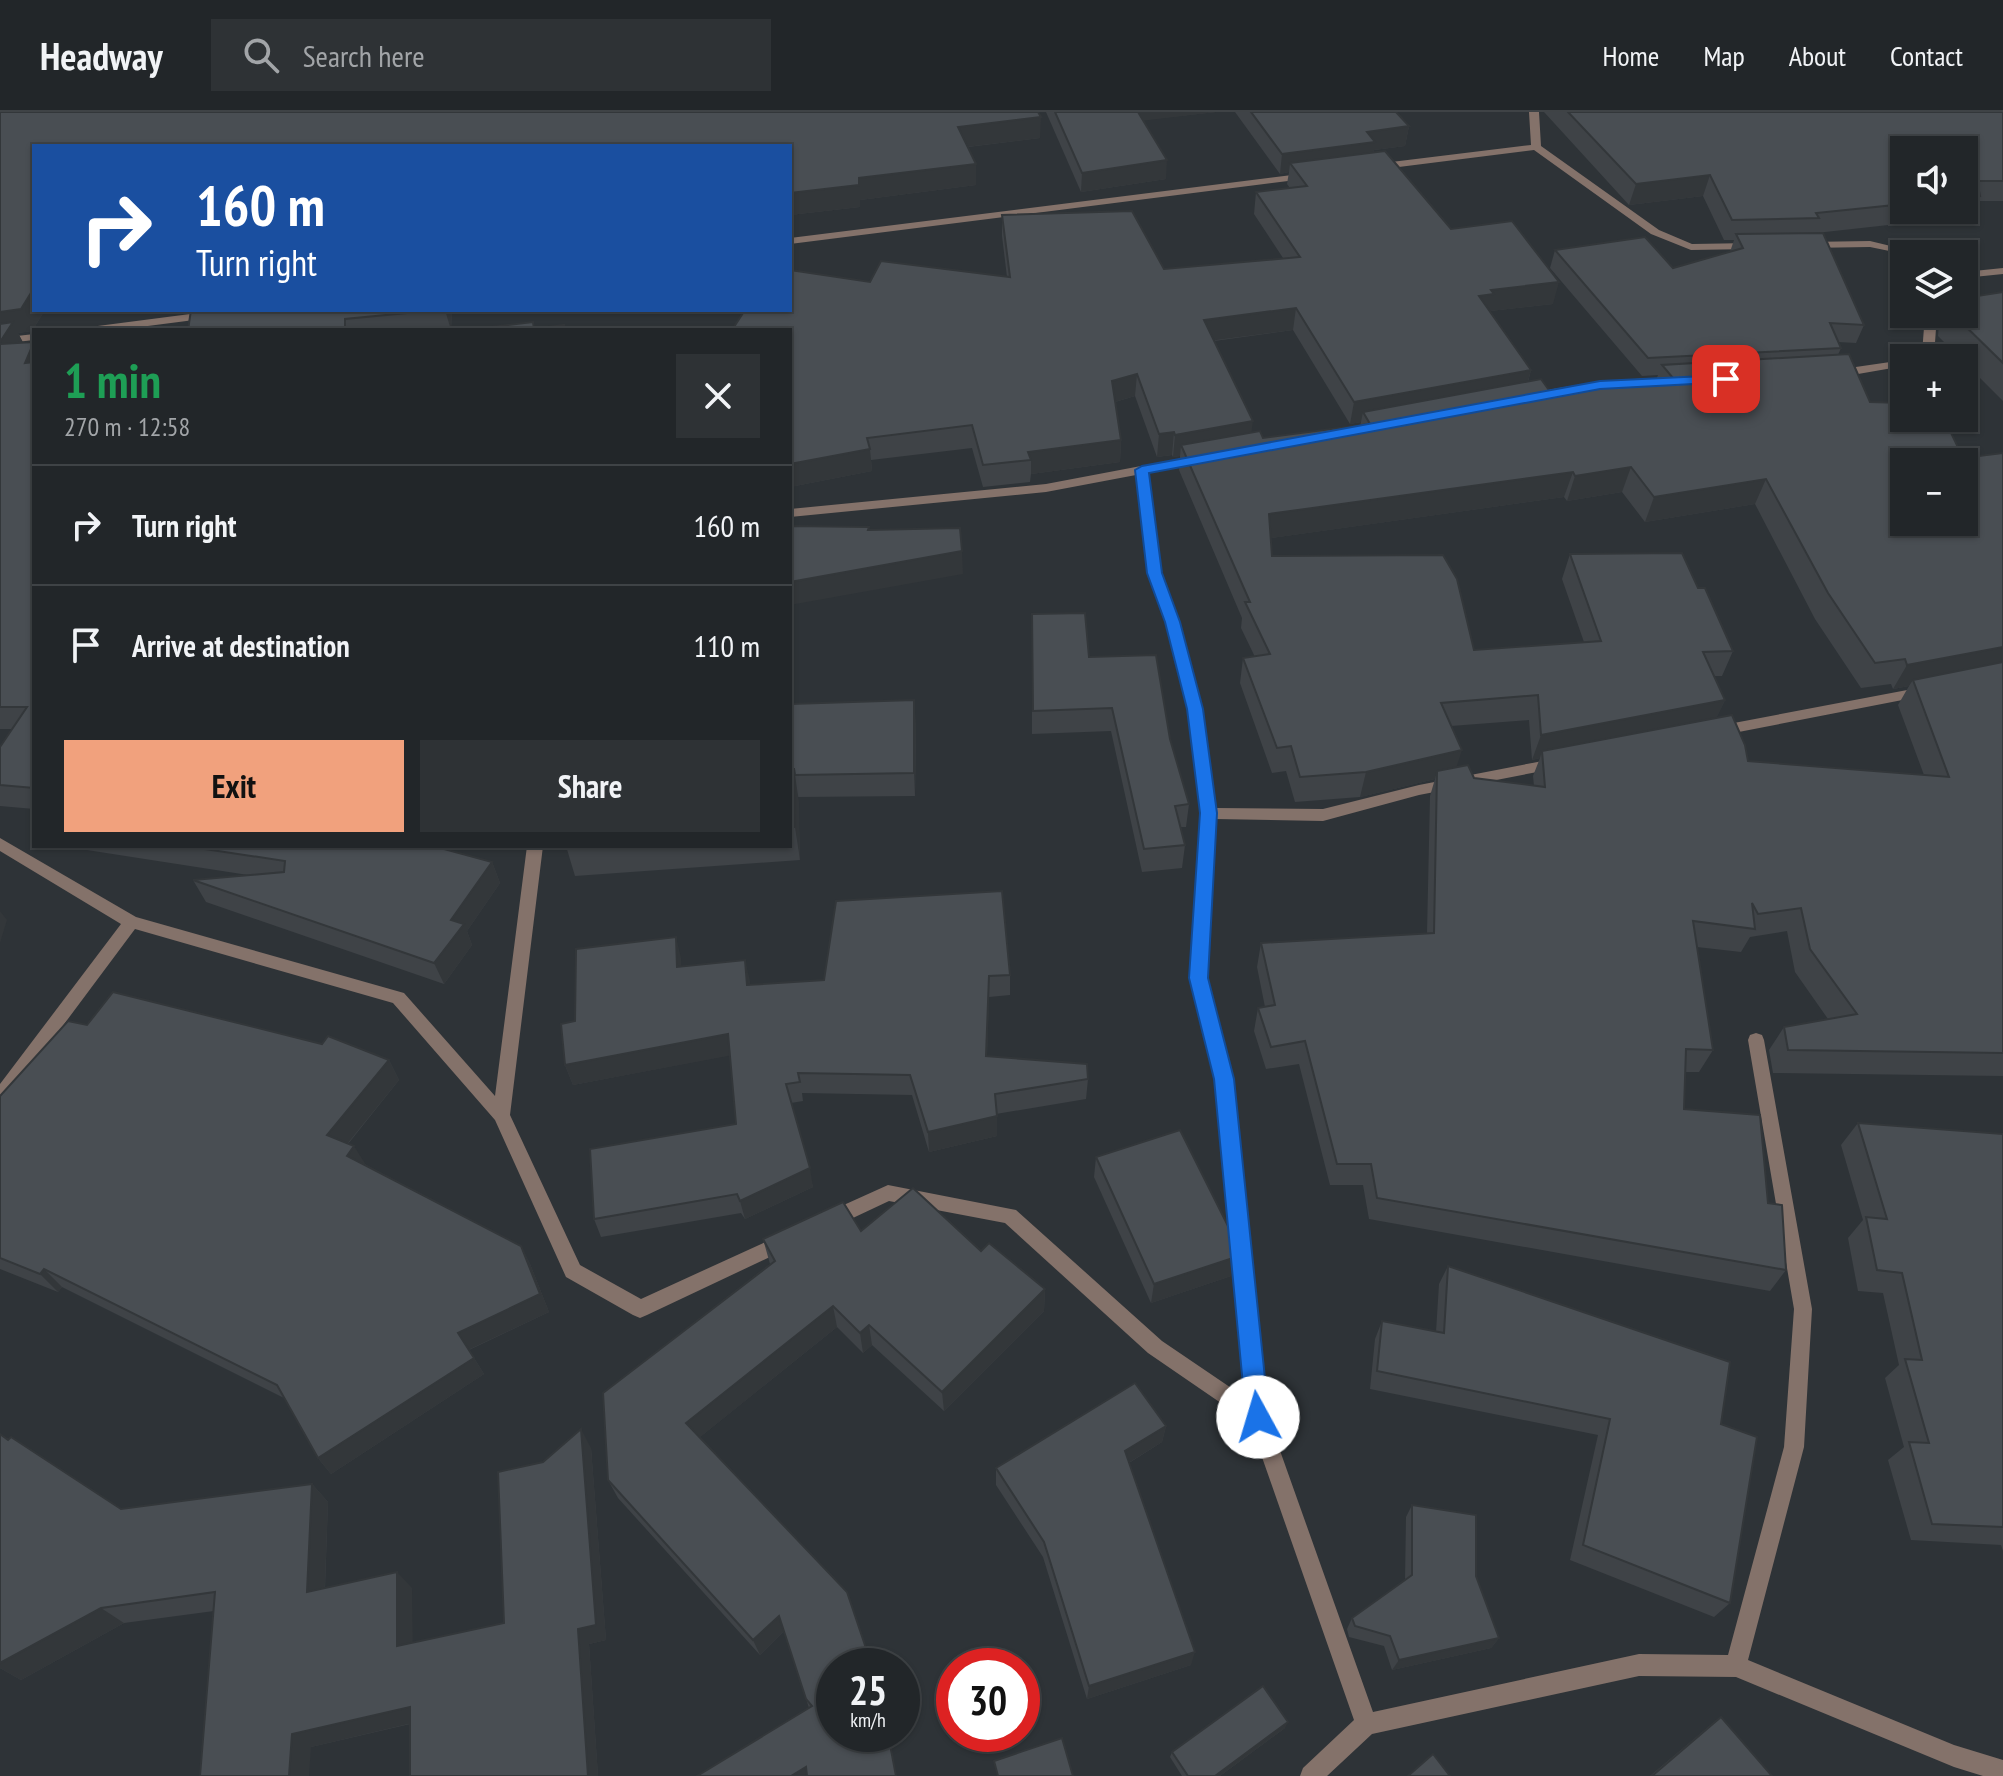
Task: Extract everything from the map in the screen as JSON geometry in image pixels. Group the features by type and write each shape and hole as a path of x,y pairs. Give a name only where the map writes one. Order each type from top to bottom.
{"street":[{"path":"1534,112 1536,147"},
{"path":"1365,168 1536,147 1655,232 1691,247 1766,246"},
{"path":"792,241 1319,174"},
{"path":"1795,245 1870,244 1890,248"},
{"path":"1978,274 2003,271"},
{"path":"106,328 232,312"},
{"path":"0,341 32,337"},
{"path":"1821,375 1890,365"},
{"path":"1523,399 1600,385 1663,382"},
{"path":"792,513 1046,488 1218,456"},
{"path":"1142,470 1155,573 1173,622 1195,709 1208,813 1198,978 1224,1079 1258,1417 1366,1724"},
{"path":"1696,736 1942,688"},
{"path":"1208,813 1323,815 1419,790 1573,760"},
{"path":"0,844 131,922 398,998 501,1115 573,1271 640,1309 888,1193 1010,1216 1155,1347 1258,1417"},
{"path":"501,1115 535,848"},
{"path":"0,1097 131,922"},
{"path":"1736,1666 1794,1447 1803,1309 1756,1040"},
{"path":"1311,1776 1366,1724 1639,1665 1736,1666 1954,1756 2003,1771"}],"building":[{"path":"0,112 1038,112 1041,117 958,127 976,164 859,178 859,185 792,193 792,144 32,144 32,291 21,309 0,312"},
{"path":"1055,112 1138,112 1167,160 1082,173"},
{"path":"1251,112 1396,112 1409,126 1367,132 1375,142 1282,154"},
{"path":"1568,112 2003,112 2003,181 1978,181 1978,136 1890,136 1890,205 1816,213 1819,218 1732,220 1710,175 1636,184"},
{"path":"1385,151 1451,229 1512,221 1559,282 1491,290 1494,294 1479,296 1531,370 1354,402 1296,308 1204,320 1253,421 1175,435 1174,432 1159,434 1137,374 1112,381 1121,440 1028,452 1031,460 983,465 972,425 867,438 870,449 792,464 792,328 733,328 744,312 792,312 792,270 870,282 881,261 1010,277 1002,215 1132,211 1164,269 1300,257 1256,192 1307,186 1290,163"},
{"path":"1823,233 1864,325 1830,323 1841,348 1648,358 1555,250 1645,237 1673,268 1743,248 1736,234"},
{"path":"2003,292 2003,363 1967,328 1978,328 1978,296"},
{"path":"191,312 417,312 345,319 345,328 188,328"},
{"path":"13,322 0,342 0,324"},
{"path":"533,322 534,328 484,328"},
{"path":"32,342 25,363 32,362 32,788 0,785 0,747 27,707 0,707 0,344"},
{"path":"1849,354 1870,402 1890,403 1890,432 1951,432 1958,448 1890,448 1890,536 1978,536 1978,456 2003,453 2003,647 1907,665 1905,659 1875,663 1828,593 1766,479 1654,497 1631,467 1575,476 1573,472 1269,514 1272,556 1443,555 1457,579 1474,650 1601,641 1570,554 1682,553 1698,588 1705,588 1733,651 1703,652 1725,700 1541,735 1538,695 1441,703 1462,750 1366,772 1300,777 1291,746 1277,748 1243,658 1270,654 1245,602 1250,602 1181,445 1260,431 1263,438 1370,424 1363,412 1541,379 1551,393 1673,378 1662,365"},
{"path":"792,526 869,527 868,530 960,528 962,551 792,582"},
{"path":"1085,613 1089,657 1156,655 1170,739 1189,804 1175,806 1185,845 1144,849 1112,708 1033,711 1032,614"},
{"path":"2003,662 2003,1053 1788,1050 1784,1027 1857,1014 1810,949 1801,908 1758,914 1752,903 1755,929 1693,921 1713,1050 1686,1049 1684,1109 1760,1115 1768,1203 1782,1205 1786,1270 1377,1198 1371,1164 1337,1164 1305,1041 1271,1047 1258,1008 1275,1005 1261,943 1434,933 1437,771 1468,765 1474,778 1545,787 1542,751 1732,715 1745,745 1748,761 1949,777 1913,680"},
{"path":"914,700 914,773 795,775 792,769 792,704"},
{"path":"792,769 794,769 795,827 792,827"},
{"path":"198,848 440,848 492,862 451,920 464,924 434,963 193,880 284,872 285,861"},
{"path":"1002,891 1010,975 989,976 986,1056 1087,1064 1088,1079 995,1094 997,1116 928,1132 910,1075 798,1073 800,1082 786,1084 810,1168 740,1201 737,1194 594,1219 590,1149 736,1124 728,1034 565,1065 561,1024 575,1021 576,949 676,937 677,967 745,960 747,985 824,980 836,901"},
{"path":"113,992 322,1044 328,1036 389,1060 327,1135 354,1146 347,1156 521,1246 540,1294 458,1333 474,1358 318,1458 277,1385 44,1269 40,1274 0,1258 0,1096 68,1021 87,1025"},
{"path":"1858,1123 2003,1134 2003,1527 1932,1524 1909,1442 1929,1443 1905,1359 1922,1360 1902,1273 1877,1270 1866,1217 1887,1219"},
{"path":"1180,1130 1234,1238 1236,1257 1154,1284 1096,1157"},
{"path":"913,1188 981,1251 989,1243 1045,1289 942,1392 869,1325 860,1333 833,1306 686,1423 847,1592 866,1648 816,1648 816,1752 891,1752 896,1776 807,1776 806,1767 791,1776 697,1776 812,1706 806,1699 779,1616 753,1640 608,1480 603,1393 775,1261 763,1239 843,1202 861,1231"},
{"path":"1448,1266 1730,1362 1721,1424 1757,1437 1730,1603 1583,1545 1610,1419 1377,1371 1382,1321 1444,1333"},
{"path":"1135,1383 1166,1426 1125,1451 1195,1652 1089,1686 1044,1542 996,1468"},
{"path":"581,1429 596,1625 578,1629 588,1776 410,1776 410,1707 292,1734 289,1776 200,1776 215,1592 101,1608 0,1663 0,1434 8,1440 11,1437 121,1509 312,1484 307,1592 397,1572 397,1646 504,1623 498,1472 543,1462"},
{"path":"1412,1505 1476,1515 1476,1576 1499,1638 1399,1660 1390,1636 1355,1626 1352,1618 1412,1575"},
{"path":"1263,1686 1288,1722 1215,1776 1188,1776 1172,1752"},
{"path":"1721,1717 1772,1776 1652,1776"},
{"path":"1062,1738 1073,1776 998,1776 994,1761 1021,1752 1040,1752 1040,1745"},
{"path":"1433,1754 1450,1776 1408,1776"}],"route":[{"path":"1258,1417 1224,1079 1198,978 1208,813 1195,709 1173,622 1155,573 1142,470 1600,385 1726,379"}]}
